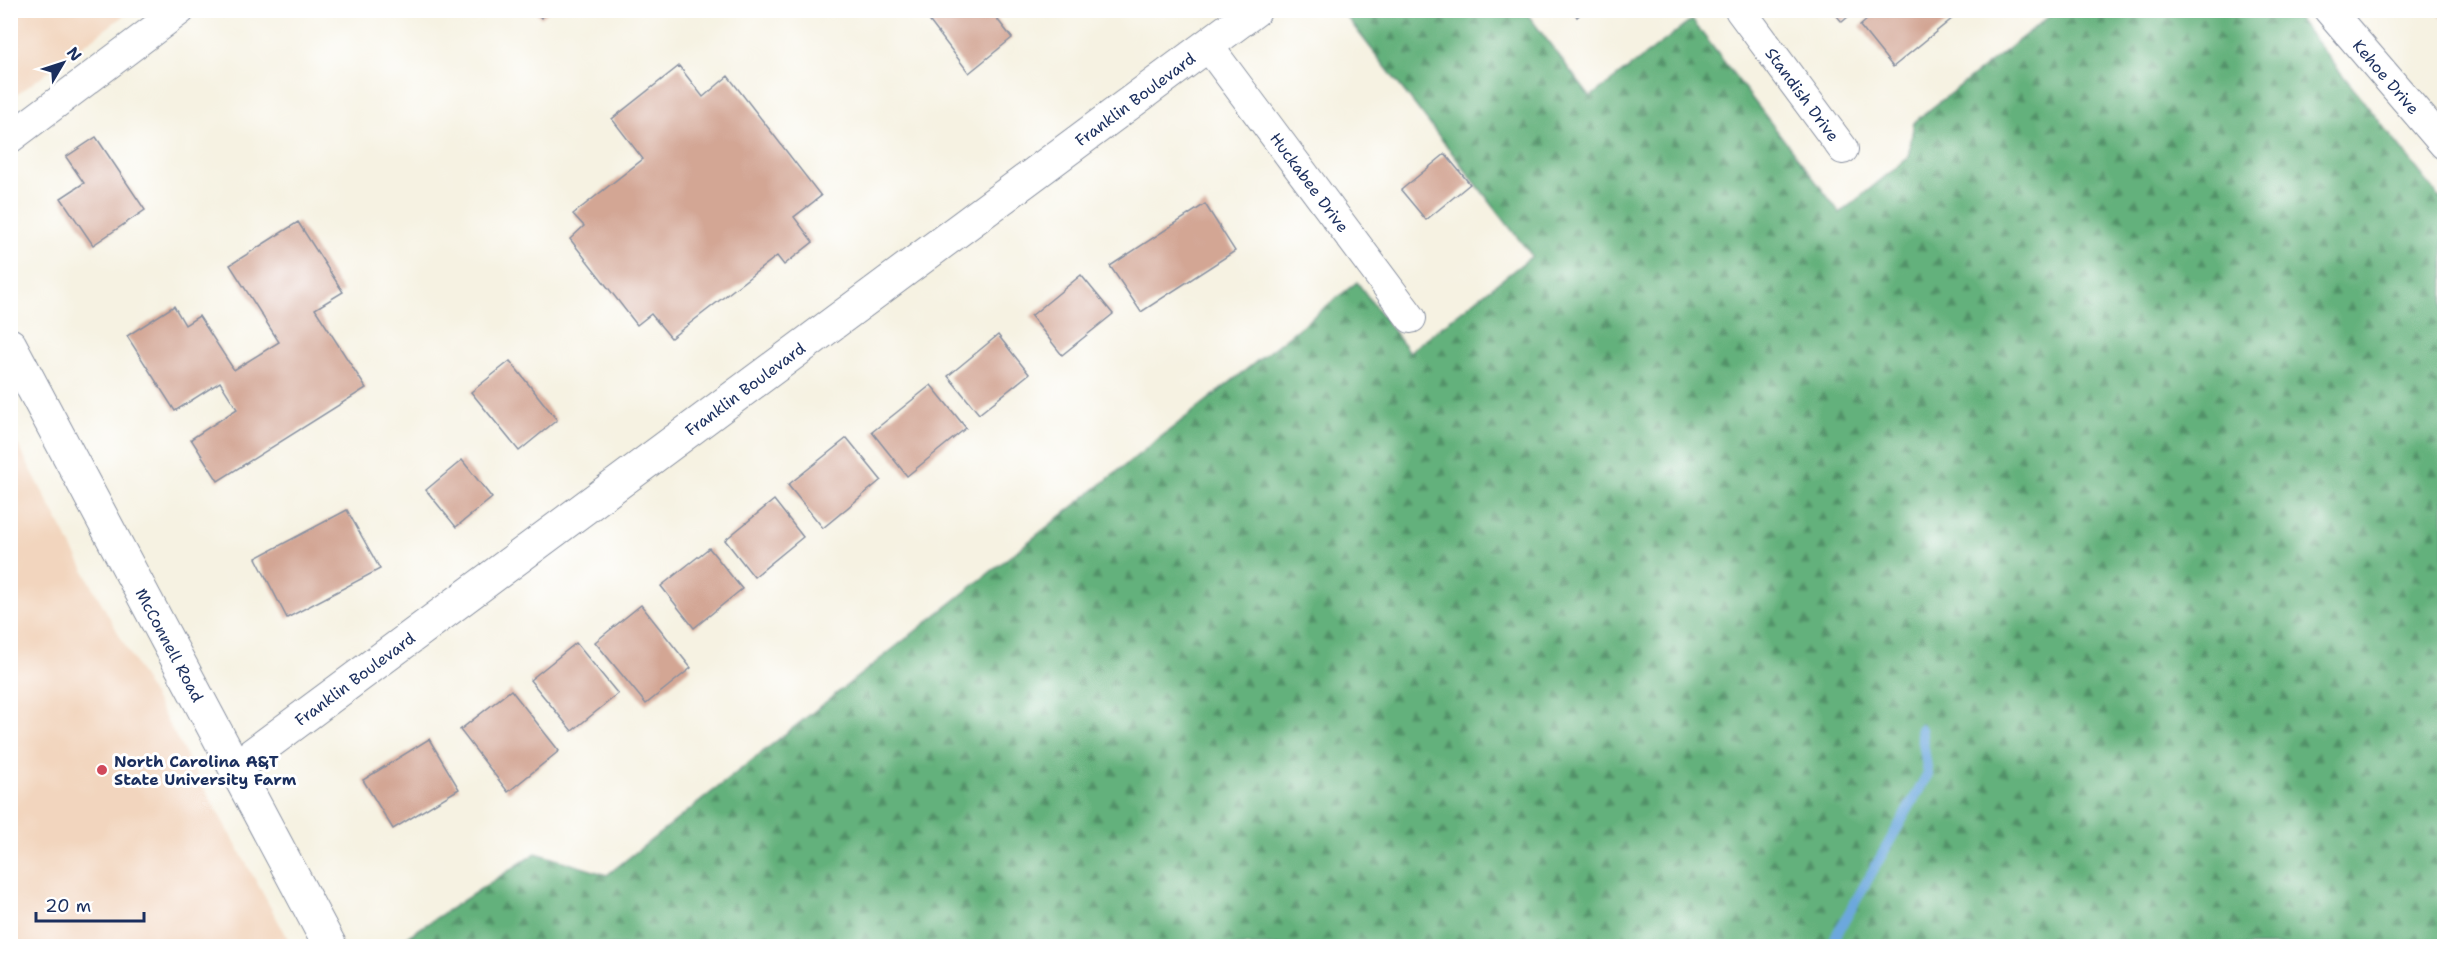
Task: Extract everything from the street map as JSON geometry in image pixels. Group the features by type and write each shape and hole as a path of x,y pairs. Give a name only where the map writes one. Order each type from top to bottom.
{"street":[{"path":"10,138 180,10"},
{"name":"Franklin Boulevard","path":"236,767 1255,10"},
{"name":"Standish Drive","path":"1740,10 1843,149"},
{"name":"Kehoe Drive","path":"2329,10 2445,144"},
{"name":"Huckabee Drive","path":"1208,46 1411,318"},
{"name":"McConnell Road","path":"10,345 330,946"}],"shaded area":[{"path":"11,10 130,10 130,11 11,99"},
{"name":"North Carolina A&T State University Farm","path":"10,430 96,593 292,946 11,946"}],"green space":[{"path":"1342,11 1525,11 1590,97 1692,20 1840,213 1908,158 1914,122 2056,11 2292,11 2444,203 2444,946 393,946 536,853 607,875 1357,282 1409,352 1532,256"}],"building":[{"path":"535,10 550,10 541,18"},
{"path":"921,10 990,10 1012,38 969,73"},
{"path":"1573,10 1585,10 1577,17"},
{"path":"1832,10 1856,10 1842,22"},
{"path":"1878,10 1949,10 1954,17 1893,67 1860,26"},
{"path":"2436,10 2444,10 2444,21"},
{"path":"679,66 703,97 728,76 821,196 794,217 813,242 784,265 777,256 671,338 651,314 637,325 570,239 584,226 573,214 643,159 612,119"},
{"path":"96,137 145,210 93,245 61,198 84,183 66,157"},
{"path":"1445,154 1470,184 1426,220 1401,190"},
{"path":"1205,204 1235,251 1141,312 1110,266"},
{"path":"298,222 343,292 315,309 366,388 218,481 191,439 237,409 220,382 175,411 127,336 174,306 185,325 199,316 234,370 279,342 230,265"},
{"path":"1081,275 1113,314 1062,355 1031,316"},
{"path":"998,335 1029,374 979,414 948,376"},
{"path":"510,361 557,420 519,451 471,392"},
{"path":"931,385 966,428 907,476 872,432"},
{"path":"847,438 881,480 823,528 788,485"},
{"path":"462,460 492,498 456,527 426,490"},
{"path":"774,500 803,537 754,577 725,540"},
{"path":"347,510 380,569 287,618 256,558"},
{"path":"709,548 742,589 694,628 661,586"},
{"path":"641,605 691,668 646,704 595,642"},
{"path":"576,643 618,694 572,731 530,680"},
{"path":"511,690 559,751 508,792 460,730"},
{"path":"429,739 459,789 393,829 363,780"}],"waterway":[{"path":"1830,946 1928,774 1921,729"}],"place":[{"name":"North Carolina A&T State University Farm","path":"102,770"}]}
